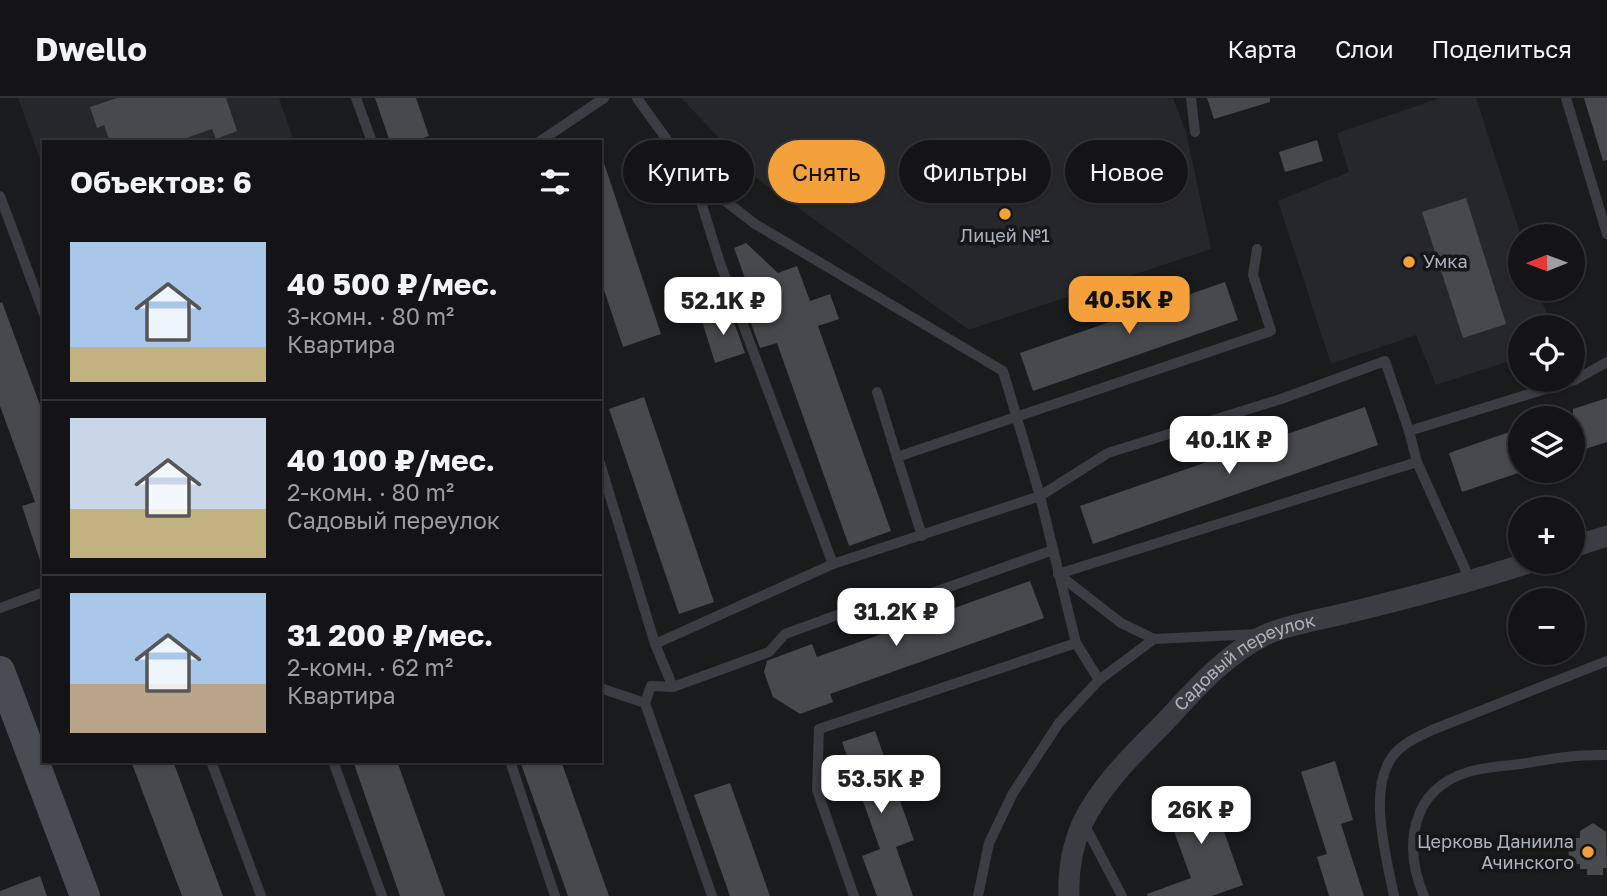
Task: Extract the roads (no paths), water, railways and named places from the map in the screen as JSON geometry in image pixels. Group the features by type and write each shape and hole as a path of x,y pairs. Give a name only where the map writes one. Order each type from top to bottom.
{"main road":[{"path":"0,671 29,734 85,896"}],"street":[{"path":"1585,543 1607,536"},
{"name":"Садовый переулок","path":"1067,892 1070,864 1083,822 1097,799 1134,753 1216,668 1237,651 1268,634 1471,582 1508,570"}],"lane":[{"path":"356,98 371,140"},
{"path":"542,140 604,98"},
{"path":"638,98 668,140"},
{"path":"1191,98 1195,132"},
{"path":"1566,98 1607,234"},
{"path":"0,196 42,309"},
{"path":"701,203 720,263 833,564"},
{"path":"728,203 755,224 1003,371 1040,496 1076,643 1099,680"},
{"path":"897,457 1271,331 1253,275 1257,249"},
{"path":"654,644 833,564 1040,496 1108,453 1281,399 1385,361 1417,462 1471,582"},
{"path":"1409,431 1575,380 1607,362"},
{"path":"877,393 922,536"},
{"path":"1059,575 1417,462"},
{"path":"602,470 654,644 673,687"},
{"path":"929,594 1053,550"},
{"path":"1059,575 1121,622 1154,639 1268,634"},
{"path":"0,608 42,593"},
{"path":"712,896 645,703 652,686 673,687 769,652 785,634 895,594"},
{"path":"978,896 989,843 1013,793 1059,723 1099,680 1154,639"},
{"path":"854,896 817,790 819,729 1076,643"},
{"path":"1394,896 1380,815 1382,779 1389,761 1405,743 1607,661"},
{"path":"602,689 645,703"},
{"path":"1424,896 1418,882 1414,859 1413,832 1422,803 1440,786 1467,772 1551,759 1607,755"},
{"path":"212,763 261,896"},
{"path":"334,763 382,896"},
{"path":"511,763 555,896"},
{"path":"1083,822 1122,896"}],"place":[{"name":"Лицей №1","path":"1005,214"},
{"name":"Умка","path":"1409,262"},
{"name":"Церковь Даниила Ачинского","path":"1588,852"}]}
